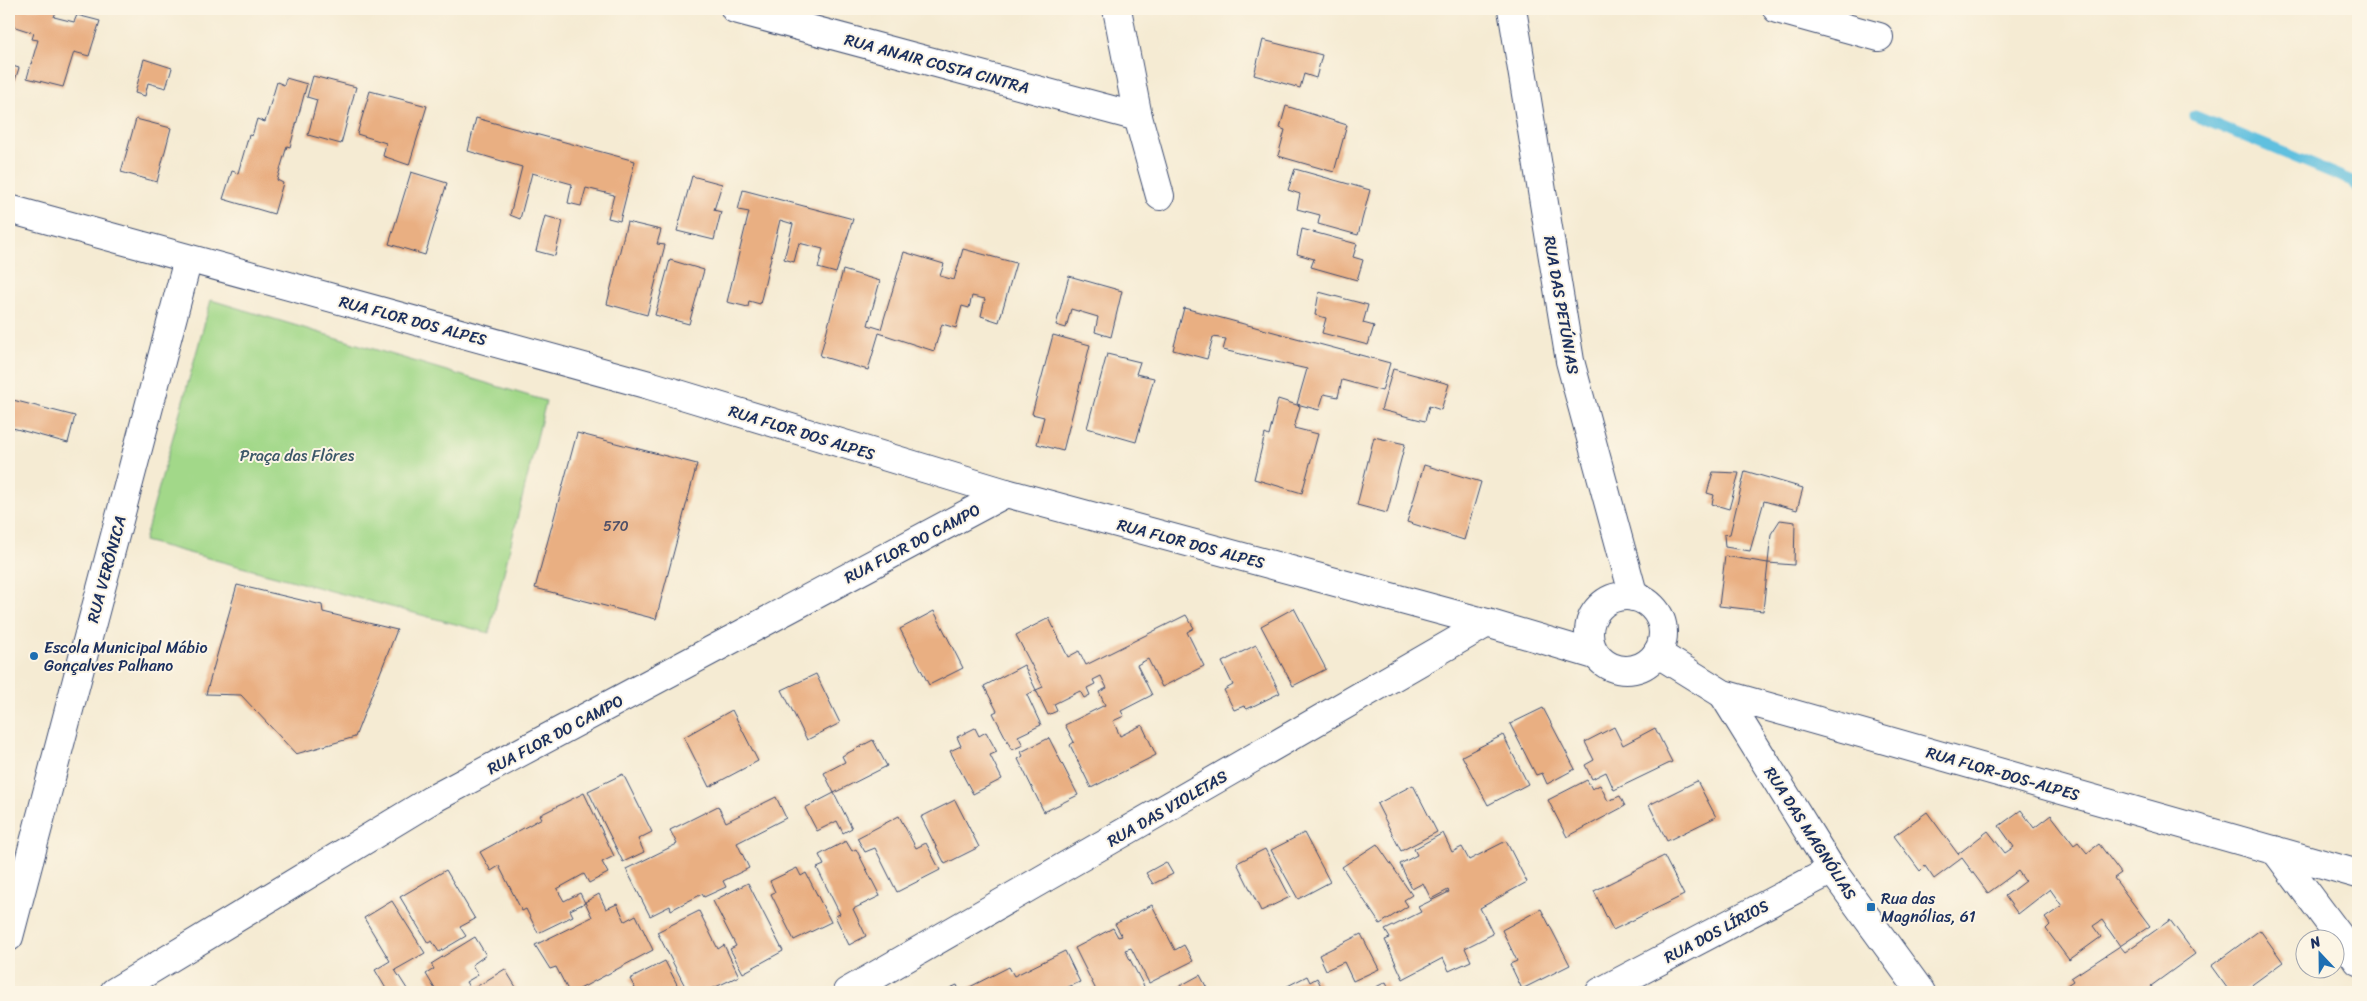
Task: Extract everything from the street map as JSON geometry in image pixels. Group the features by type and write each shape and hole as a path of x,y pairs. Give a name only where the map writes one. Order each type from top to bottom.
{"street":[{"name":"RUA ANAIR COSTA CINTRA","path":"735,9 1138,117"},
{"path":"1117,9 1138,117 1160,196"},
{"name":"RUA DAS PETÚNIAS","path":"1512,9 1570,361 1634,597"},
{"path":"1777,9 1879,37"},
{"name":"RUA FLOR DOS ALPES","path":"9,210 649,385 1006,493 1487,623 1595,655"},
{"name":"RUA VERÔNICA","path":"9,937 188,259"},
{"name":"RUA FLOR DO CAMPO","path":"114,992 431,800 1006,493"},
{"path":"1622,596 1634,597 1645,601 1654,609 1660,619 1663,630 1657,653 1644,665 1628,671 1610,666 1595,655 1590,643 1589,630 1592,618 1599,608 1610,600 1622,596"},
{"name":"RUA DAS VIOLETAS","path":"847,992 1487,623"},
{"name":"RUA FLOR-DOS-ALPES","path":"1657,653 1723,694 2358,874"},
{"name":"RUA DAS MAGNÓLIAS","path":"1723,694 1832,870 1921,992"},
{"path":"2275,850 2358,961"},
{"name":"RUA DOS LÍRIOS","path":"1600,992 1832,870"}],"green space":[{"name":"Praça das Flôres","path":"211,300 546,401 489,633 144,541"}],"building":[{"path":"9,9 57,9 54,17 74,22 77,15 100,21 89,56 74,52 63,87 27,78 38,40 32,39 34,33 9,25"},
{"path":"1263,40 1322,55 1316,78 1304,74 1300,88 1254,75"},
{"path":"144,59 172,68 166,88 148,83 145,96 135,93"},
{"path":"9,65 19,68 9,99"},
{"path":"313,76 356,87 341,144 308,135 317,100 307,97"},
{"path":"286,78 307,84 290,147 287,146 277,180 283,183 274,214 223,199 232,171 238,173 249,135 252,136 257,119 265,122 277,82 284,85"},
{"path":"370,91 427,106 409,165 383,156 386,143 357,134"},
{"path":"1286,106 1347,125 1334,172 1278,156 1285,130 1280,128"},
{"path":"476,118 635,161 620,221 608,218 614,195 586,188 581,206 568,203 572,184 532,173 520,219 510,215 522,167 468,151"},
{"path":"136,119 171,128 157,182 121,172"},
{"path":"1295,169 1370,190 1358,235 1318,224 1320,215 1297,209 1300,194 1288,190"},
{"path":"411,172 447,183 425,255 389,244"},
{"path":"692,176 722,184 714,210 721,212 714,240 677,231"},
{"path":"743,190 853,219 836,273 818,268 823,249 799,243 794,262 784,259 793,224 780,220 760,304 749,301 748,307 727,302 749,212 738,210"},
{"path":"545,216 563,221 555,256 536,251"},
{"path":"627,222 661,230 657,244 665,245 647,315 607,304"},
{"path":"1302,229 1357,244 1353,257 1363,260 1357,280 1311,267 1314,259 1297,254"},
{"path":"963,249 1016,263 999,322 981,316 985,299 972,296 969,308 962,306 956,328 942,324 934,351 879,333 868,370 820,356 843,270 880,281 868,325 881,329 904,252 944,264 940,276 954,280"},
{"path":"670,260 704,270 689,324 655,315"},
{"path":"1069,276 1122,291 1111,337 1095,332 1098,317 1071,309 1066,328 1056,325"},
{"path":"1319,292 1368,305 1363,323 1374,326 1368,345 1322,333 1326,318 1315,315"},
{"path":"1184,308 1390,363 1382,391 1342,380 1338,397 1324,394 1319,410 1297,404 1307,369 1223,350 1226,339 1213,337 1207,359 1173,350"},
{"path":"1053,335 1090,345 1063,451 1037,444 1044,417 1032,414"},
{"path":"1107,354 1140,362 1136,374 1154,378 1136,442 1087,428"},
{"path":"1393,369 1449,384 1441,410 1429,406 1425,421 1381,410"},
{"path":"9,399 75,416 68,443 9,427"},
{"path":"1278,399 1300,406 1294,428 1318,434 1302,493 1254,479 1265,434 1269,436"},
{"path":"577,433 697,464 656,619 535,588"},
{"path":"1374,437 1405,444 1387,513 1357,505"},
{"path":"1424,465 1481,482 1464,540 1407,522"},
{"path":"1745,471 1803,488 1797,510 1764,501 1750,551 1725,547 1724,535 1730,534"},
{"path":"1713,472 1739,473 1729,509 1712,504 1714,495 1707,493"},
{"path":"1780,520 1795,522 1794,565 1768,563 1771,534"},
{"path":"1725,556 1768,563 1763,611 1719,606"},
{"path":"237,585 322,605 323,612 397,630 355,737 296,754 241,695 206,694"},
{"path":"1294,608 1326,669 1293,686 1261,626"},
{"path":"934,611 963,668 929,685 900,629"},
{"path":"1186,615 1194,628 1187,632 1204,666 1162,687 1148,659 1137,665 1152,695 1121,711 1124,716 1113,721 1120,736 1142,725 1156,755 1091,788 1070,745 1074,742 1065,725 1105,705 1099,692 1107,688 1101,676 1093,680 1095,684 1087,688 1090,695 1084,698 1080,691 1054,704 1057,711 1048,715 1036,690 1043,687 1016,635 1049,618 1068,657 1079,651 1086,665"},
{"path":"1256,645 1280,693 1247,709 1244,706 1234,710 1224,690 1233,685 1222,662"},
{"path":"1024,665 1036,690 1027,695 1041,725 1018,736 1023,745 1012,750 993,713 997,711 984,686"},
{"path":"816,674 840,723 807,740 782,690"},
{"path":"1543,708 1575,769 1547,784 1542,773 1536,775 1510,724"},
{"path":"732,710 758,761 709,787 684,737"},
{"path":"1614,727 1623,745 1655,728 1672,762 1614,790 1606,772 1592,779 1585,765 1594,760 1585,742"},
{"path":"975,728 979,736 986,732 997,752 990,755 1002,779 973,794 950,751 961,746 957,737"},
{"path":"1503,735 1528,784 1488,805 1462,756"},
{"path":"1049,738 1078,795 1044,812 1018,759 1023,756 1021,752"},
{"path":"873,740 887,766 834,793 824,773 845,762 842,756"},
{"path":"623,774 652,832 638,839 644,852 623,862 588,791"},
{"path":"1587,780 1592,789 1600,785 1608,801 1620,796 1625,806 1567,837 1548,800"},
{"path":"1697,781 1716,817 1667,841 1649,805"},
{"path":"1413,785 1437,832 1401,851 1377,804"},
{"path":"584,793 614,856 602,862 608,873 589,883 584,874 557,889 564,901 580,893 585,903 570,910 573,916 538,933 526,909 522,911 499,866 491,871 480,852 542,818 540,815"},
{"path":"834,793 852,828 843,833 837,821 817,831 805,808"},
{"path":"776,797 786,818 737,843 749,868 723,881 726,887 704,897 702,894 671,910 670,906 650,916 626,869 677,844 670,830 718,806 726,822"},
{"path":"955,800 979,847 945,864 921,817"},
{"path":"2021,810 2034,828 2051,815 2074,845 2078,842 2087,853 2099,844 2121,873 2114,878 2150,926 2120,946 2102,920 2093,926 2101,937 2069,960 2046,929 2050,925 2045,918 2062,906 2050,889 2018,914 2005,896 2025,881 2018,871 1988,893 1962,858 1934,879 1925,866 1920,871 1894,836 1927,812 1958,854 1988,831 2005,853 2014,847 1999,826"},
{"path":"899,816 916,848 926,843 940,870 897,892 875,848 865,852 857,838"},
{"path":"1304,833 1330,882 1298,899 1271,850"},
{"path":"1443,833 1452,852 1462,847 1469,860 1506,841 1527,882 1480,908 1493,934 1465,948 1471,961 1449,971 1443,958 1403,979 1385,940 1390,938 1385,930 1421,912 1418,907 1449,892 1448,890 1431,899 1423,883 1412,889 1400,864 1417,855 1414,849"},
{"path":"846,841 852,851 856,849 880,896 853,909 866,936 849,945 835,916 840,914 817,868 824,865 819,855"},
{"path":"1377,844 1412,895 1404,900 1408,906 1380,924 1342,867"},
{"path":"1265,849 1290,897 1261,911 1237,863"},
{"path":"1664,856 1684,895 1613,930 1594,891"},
{"path":"1166,862 1173,874 1153,884 1146,873"},
{"path":"797,868 801,876 806,873 831,922 794,940 771,894 775,892 770,881"},
{"path":"446,870 475,919 460,927 466,936 439,952 432,941 428,943 400,897"},
{"path":"748,883 783,951 743,973 730,949 736,946 713,901"},
{"path":"599,894 606,909 617,904 625,921 636,915 653,950 574,992 569,992 556,967 550,969 535,945 592,917 585,902"},
{"path":"392,901 425,953 395,970 409,992 388,992 375,970 390,961 364,918"},
{"path":"1152,905 1175,950 1184,945 1193,961 1149,983 1131,948 1125,950 1147,992 1097,992 1075,948 1113,928 1118,937 1122,936 1115,924"},
{"path":"1541,909 1570,965 1522,989 1510,964 1517,961 1502,930"},
{"path":"699,911 718,949 724,945 739,976 705,992 688,992 657,932"},
{"path":"2170,920 2195,954 2151,986 2153,989 2148,992 2056,992 2073,981 2071,978 2120,946 2125,952"},
{"path":"2260,930 2283,962 2242,992 2230,992 2211,966"},
{"path":"1361,934 1379,969 1353,981 1344,962 1326,970 1319,955"},
{"path":"475,937 486,955 472,965 478,975 466,982 471,990 505,969 519,992 429,992 435,989 426,974 434,969 431,964"},
{"path":"1065,951 1080,982 1068,987 1071,992 960,992 1009,967 1014,976"},
{"path":"665,961 681,992 637,992 630,979"},
{"path":"1200,975 1209,992 1169,992"},
{"path":"1307,976 1310,982 1317,978 1324,992 1276,992"},
{"path":"1386,982 1391,992 1366,992"},
{"path":"957,985 960,992 941,992"}],"waterway":[{"path":"2195,116 2352,181 2358,190"}],"place":[{"name":"Escola Municipal Mábio Gonçalves Palhano","path":"34,656"},
{"name":"Rua das Magnólias, 61","path":"1871,907"}]}
